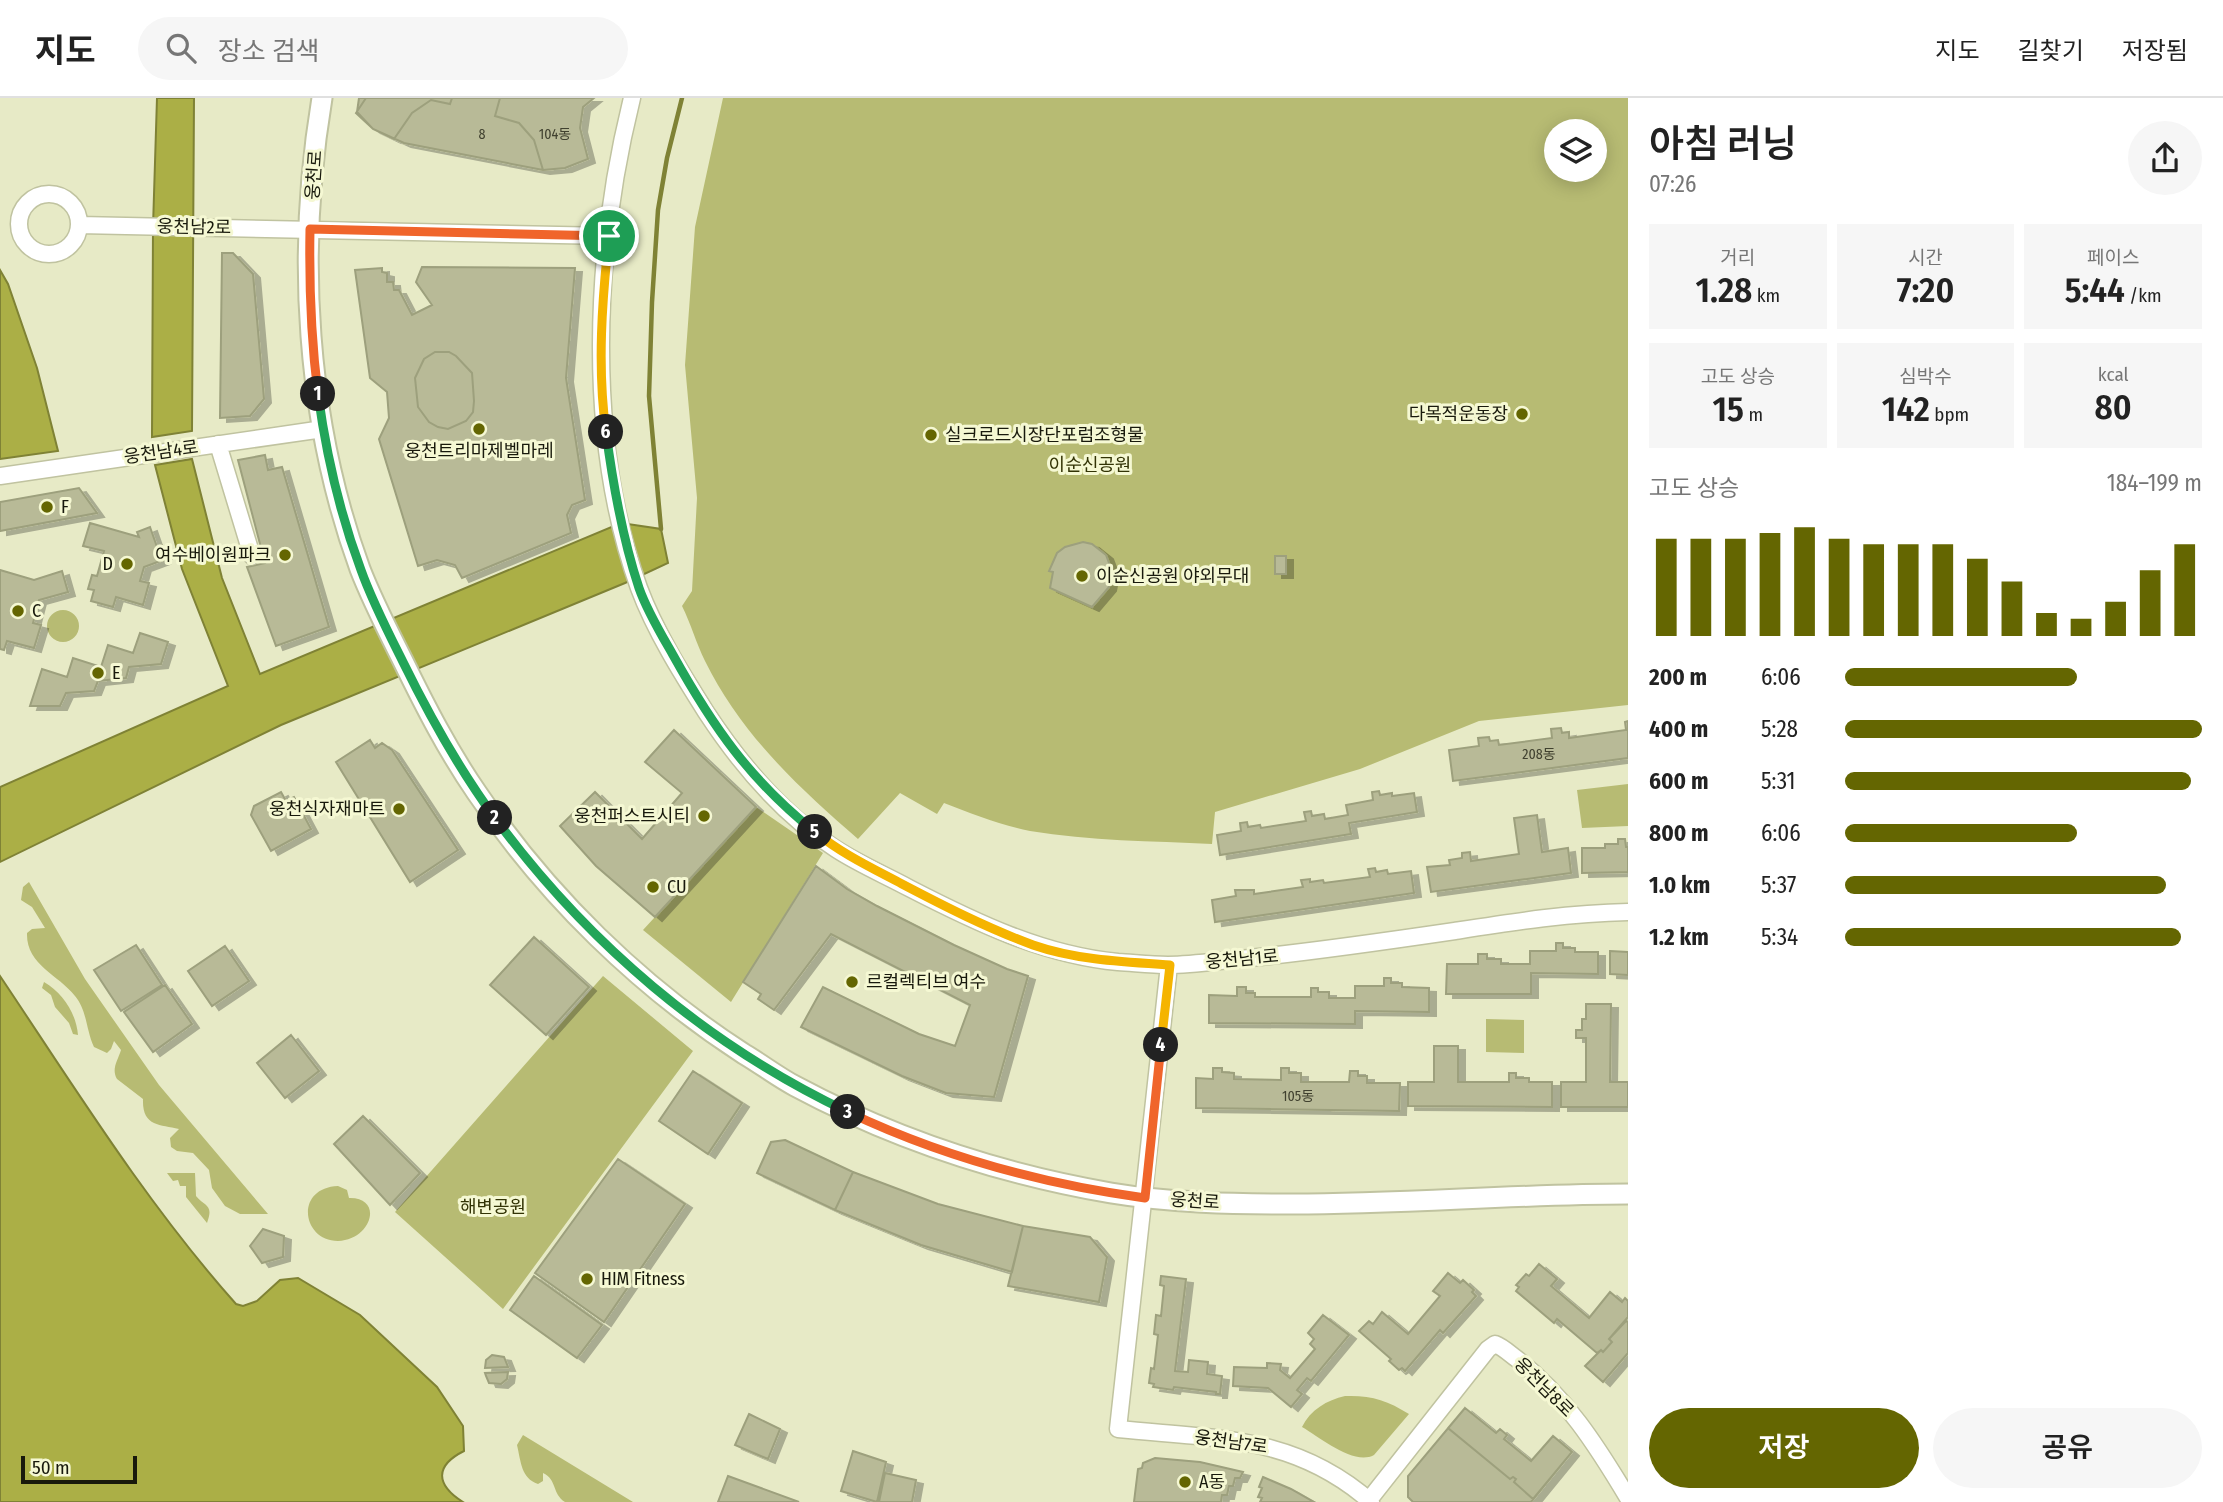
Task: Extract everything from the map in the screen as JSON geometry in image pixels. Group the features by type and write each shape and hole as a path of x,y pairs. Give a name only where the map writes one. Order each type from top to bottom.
{"street":[{"name":"웅천로","path":"322,98 310,229 312,344 323,429 360,570 415,686 478,795 555,893 655,989 708,1030 792,1084 880,1127 930,1147 1027,1175 1112,1193 1232,1204 1388,1204 1628,1194"},
{"path":"609,236 622,137 632,98"},
{"name":"웅천남2로","path":"79,226 609,236"},
{"name":"웅천남1로","path":"609,236 601,355 601,400 612,481 638,583 662,634 726,743 760,783 835,849 957,912 1034,945 1113,961 1170,965 1312,952 1558,916 1628,912"},
{"name":"웅천남4로","path":"0,476 323,429"},
{"path":"218,444 252,556"},
{"path":"1145,1198 1170,965"},
{"name":"웅천남7로","path":"1145,1198 1118,1429 1242,1441 1277,1448 1324,1469 1370,1501"},
{"name":"웅천남8로","path":"1370,1501 1488,1349 1495,1344 1527,1367 1555,1394 1602,1455 1628,1498"}],"green space":[{"name":"이순신공원","path":"723,98 1628,98 1628,705 1479,721 1360,769 1215,812 1212,844 1098,839 1030,831 944,803 937,814 900,793 858,839 792,779 753,735 719,687 682,606 692,591 697,498 685,365 695,227"},
{"path":"63,610 75,614 79,626 75,638 63,642 51,638 47,626 51,614"},
{"path":"1628,784 1628,826 1582,828 1577,790"},
{"path":"756,807 823,853 731,1002 643,930"},
{"path":"29,882 85,979 159,1085 268,1214 240,1214 225,1206 212,1188 209,1170 193,1153 177,1151 171,1147 170,1138 179,1129 159,1125 149,1119 143,1108 143,1099 117,1079 115,1068 121,1050 114,1041 107,1053 94,1047 79,1002 32,953 27,933 32,929 45,928 32,907 21,900 23,887"},
{"name":"해변공원","path":"603,976 693,1051 503,1309 395,1212"},
{"path":"44,982 67,1004 75,1019 78,1035 73,1034 69,1023 55,1007 51,995 42,988"},
{"path":"1486,1019 1524,1020 1524,1053 1486,1052"},
{"path":"167,1173 195,1173 196,1196 208,1206 210,1212 207,1223 186,1197 186,1186 180,1186 178,1180 173,1181"},
{"path":"338,1186 347,1190 349,1198 367,1204 370,1211 366,1227 359,1234 338,1241 326,1239 317,1233 308,1214 314,1195 324,1189"},
{"path":"1345,1396 1378,1399 1409,1414 1374,1455 1357,1457 1347,1454 1302,1427 1320,1407"},
{"path":"523,1435 633,1502 565,1502 543,1473 543,1481 538,1484 525,1474 517,1445"}],"shaded area":[{"path":"157,98 194,98 192,431 152,437 153,227"},
{"path":"0,270 8,284 37,368 58,451 0,459"},
{"path":"192,459 222,578 260,674 621,523 661,529 668,563 281,725 0,862 0,787 228,686 182,569 155,465"},
{"path":"0,976 142,1185 203,1266 236,1304 243,1306 257,1301 280,1280 298,1278 360,1315 437,1387 463,1426 464,1451 447,1463 442,1476 448,1489 463,1502 0,1502"}],"building":[{"path":"359,98 594,98 583,107 580,128 588,159 565,168 543,170 404,143 373,129 357,112"},
{"path":"366,98 452,98 450,104 431,100 412,113 394,139 373,129 356,113"},
{"path":"500,98 594,98 583,107 580,128 588,159 565,168 543,170 534,140 519,123 495,116"},
{"path":"222,253 233,253 253,274 264,399 250,416 220,418"},
{"name":"웅천트리마제벨마레","path":"422,267 575,268 566,378 585,500 572,505 567,515 571,533 462,578 455,565 437,560 418,566 379,439 389,418 387,392 370,378 355,270 382,268 382,272 387,273 387,282 393,282 394,290 399,290 412,315 432,305 416,282"},
{"path":"435,352 449,352 472,373 473,412 466,421 448,429 429,422 418,407 415,378 424,359"},
{"name":"여수베이원파크","path":"265,455 268,470 282,467 329,627 276,646 247,567 265,563 238,460"},
{"name":"F","path":"79,488 97,513 0,531 0,502"},
{"name":"D","path":"90,523 139,537 137,532 150,527 157,547 162,545 165,555 161,557 163,560 144,567 140,581 149,583 143,605 116,597 113,607 91,601 94,590 88,589 92,575 97,576 104,551 83,546"},
{"name":"이순신공원 야외무대","path":"1083,542 1092,544 1106,555 1112,571 1109,587 1092,607 1050,588 1053,572 1049,571 1057,553 1065,547"},
{"path":"1275,556 1286,556 1286,574 1275,574"},
{"name":"C","path":"0,570 34,580 62,571 68,592 39,600 33,623 41,625 34,648 7,641 4,650 0,649"},
{"name":"E","path":"140,633 168,642 161,664 129,667 126,678 98,681 94,691 66,693 60,706 30,706 42,669 67,677 73,658 101,667 108,645 133,653"},
{"path":"1628,721 1628,758 1453,781 1449,750 1479,746 1478,738 1498,740 1499,745 1552,738 1551,729 1561,728 1562,733 1569,732 1569,738 1626,730 1625,722"},
{"name":"웅천퍼스트시티","path":"674,730 756,807 655,917 596,866 560,826 595,792 642,839 682,793 645,762"},
{"path":"370,740 375,748 382,743 392,750 458,850 410,882 336,762"},
{"path":"1379,791 1380,795 1392,793 1392,796 1414,793 1417,812 1349,823 1351,834 1220,855 1217,835 1241,831 1240,823 1247,822 1248,827 1260,825 1261,828 1306,821 1304,812 1311,811 1312,816 1324,814 1325,819 1348,815 1346,805 1373,800 1372,792"},
{"path":"281,792 286,801 294,797 311,829 271,851 251,815 254,806"},
{"path":"1537,815 1542,852 1568,848 1571,873 1431,892 1427,867 1450,865 1449,860 1462,858 1462,853 1470,852 1471,861 1519,854 1514,818"},
{"path":"1618,839 1625,839 1628,847 1628,872 1582,873 1582,848 1605,848 1605,844 1618,844"},
{"path":"816,866 847,889 877,906 954,945 1028,976 994,1097 946,1093 902,1076 801,1027 823,987 919,1034 955,1046 970,1005 831,934 774,1010 758,999 761,994 743,982"},
{"path":"1375,868 1376,872 1387,870 1388,874 1411,871 1414,893 1215,922 1212,900 1236,896 1235,890 1254,890 1254,894 1303,887 1301,880 1323,880 1324,883 1370,877 1368,869"},
{"path":"534,937 589,987 546,1035 490,985"},
{"path":"1556,943 1563,943 1563,948 1575,948 1575,952 1598,952 1598,974 1531,973 1531,994 1446,994 1447,964 1478,964 1478,954 1487,954 1487,959 1501,959 1501,964 1530,964 1530,951 1556,951"},
{"path":"136,945 162,985 121,1011 94,970"},
{"path":"225,946 249,981 212,1006 188,971"},
{"path":"1610,951 1628,952 1628,975 1610,974"},
{"path":"1384,978 1391,978 1391,983 1402,983 1402,987 1429,988 1429,1012 1355,1011 1355,1024 1209,1023 1209,995 1237,996 1237,987 1246,987 1246,993 1255,993 1255,997 1311,997 1311,988 1318,988 1318,992 1329,992 1329,998 1355,998 1355,986 1384,986"},
{"path":"165,985 192,1024 153,1052 124,1012"},
{"path":"1586,1004 1611,1004 1610,1082 1628,1082 1628,1107 1561,1107 1561,1082 1586,1082 1586,1038 1576,1038 1576,1030 1582,1030 1582,1019 1586,1019"},
{"path":"291,1035 319,1071 285,1098 257,1063"},
{"path":"1434,1046 1458,1046 1458,1082 1509,1082 1509,1073 1516,1073 1516,1078 1529,1078 1529,1082 1552,1082 1552,1107 1408,1106 1408,1082 1434,1082"},
{"path":"1213,1068 1234,1073 1234,1079 1281,1080 1281,1068 1289,1068 1289,1073 1301,1073 1301,1082 1349,1082 1350,1071 1358,1071 1358,1076 1367,1076 1367,1083 1400,1083 1399,1111 1196,1108 1196,1078 1213,1079"},
{"path":"693,1071 742,1103 708,1154 659,1121"},
{"path":"363,1116 420,1173 390,1205 334,1144"},
{"path":"785,1140 853,1172 835,1210 757,1173 771,1142"},
{"path":"618,1159 685,1204 604,1322 535,1273"},
{"path":"853,1172 938,1204 1023,1226 1012,1272 921,1245 835,1210"},
{"path":"1023,1226 1090,1237 1107,1257 1099,1302 1008,1286"},
{"path":"263,1229 284,1236 283,1257 262,1263 250,1246"},
{"path":"1539,1264 1557,1279 1551,1286 1589,1318 1610,1292 1622,1302 1625,1298 1628,1301 1628,1317 1609,1339 1612,1342 1603,1352 1601,1350 1597,1353 1557,1319 1554,1323 1516,1291 1519,1287 1516,1285 1526,1274 1529,1276"},
{"path":"1448,1273 1460,1283 1463,1280 1474,1290 1472,1292 1476,1296 1443,1333 1440,1330 1405,1371 1402,1368 1399,1370 1389,1361 1391,1359 1359,1331 1369,1321 1373,1324 1382,1312 1408,1334 1440,1296 1433,1291"},
{"path":"534,1276 602,1325 577,1358 510,1310"},
{"path":"1161,1276 1186,1279 1175,1371 1188,1372 1189,1360 1208,1362 1207,1374 1222,1376 1220,1394 1174,1387 1173,1390 1153,1387 1154,1384 1149,1383 1151,1368 1154,1369 1158,1335 1154,1334 1156,1315 1161,1316 1164,1286 1160,1285"},
{"path":"1323,1315 1349,1335 1311,1381 1307,1378 1297,1390 1302,1394 1291,1407 1268,1388 1233,1386 1234,1367 1267,1368 1267,1363 1281,1364 1280,1370 1290,1378 1315,1349 1310,1344 1314,1339 1308,1333"},
{"path":"1626,1321 1628,1353 1603,1382 1585,1366 1601,1350 1603,1352 1612,1342 1609,1339"},
{"path":"492,1355 504,1357 508,1367 485,1368 486,1360"},
{"path":"508,1372 507,1379 501,1384 489,1383 485,1373"},
{"path":"1465,1408 1496,1433 1500,1429 1507,1435 1504,1439 1531,1461 1553,1436 1572,1452 1533,1499 1514,1482 1516,1479 1510,1479 1448,1428"},
{"path":"1465,1408 1496,1433 1500,1429 1507,1435 1504,1439 1531,1461 1553,1436 1572,1452 1531,1502 1413,1502 1408,1497 1408,1476"},
{"path":"749,1414 780,1429 768,1459 735,1445"},
{"path":"853,1451 886,1462 877,1502 841,1491"},
{"name":"A동","path":"1155,1458 1200,1462 1243,1472 1240,1478 1235,1478 1233,1486 1229,1486 1227,1495 1222,1495 1221,1502 1134,1502 1138,1469 1142,1468 1143,1463"},
{"path":"885,1473 916,1480 912,1502 879,1502"},
{"path":"728,1476 799,1502 718,1502"},
{"path":"1263,1477 1314,1502 1260,1502 1262,1498 1258,1497 1262,1488 1259,1487"}],"waterway":[{"path":"661,529 649,396 652,302 658,210 682,98"}],"place":[{"name":"다목적운동장","path":"1522,414"},
{"name":"웅천트리마제벨마레","path":"479,429"},
{"name":"실크로드시장단포럼조형물","path":"931,435"},
{"name":"F","path":"47,507"},
{"name":"여수베이원파크","path":"285,555"},
{"name":"D","path":"127,564"},
{"name":"이순신공원 야외무대","path":"1082,576"},
{"name":"C","path":"18,611"},
{"name":"E","path":"98,673"},
{"name":"웅천식자재마트","path":"399,809"},
{"name":"웅천퍼스트시티","path":"704,816"},
{"name":"CU","path":"653,887"},
{"name":"르컬렉티브 여수","path":"852,982"},
{"name":"HIM Fitness","path":"587,1279"},
{"name":"A동","path":"1185,1482"}],"route":[{"path":"310,229 609,236 601,355 601,400 612,481 640,592 695,694 726,743 760,783 835,849 957,912 1034,945 1113,961 1170,965 1145,1198 1027,1175 930,1147 880,1127 792,1084 708,1030 655,989 555,893 478,795 424,704 360,570 333,473 323,429 312,344 310,229"}]}
